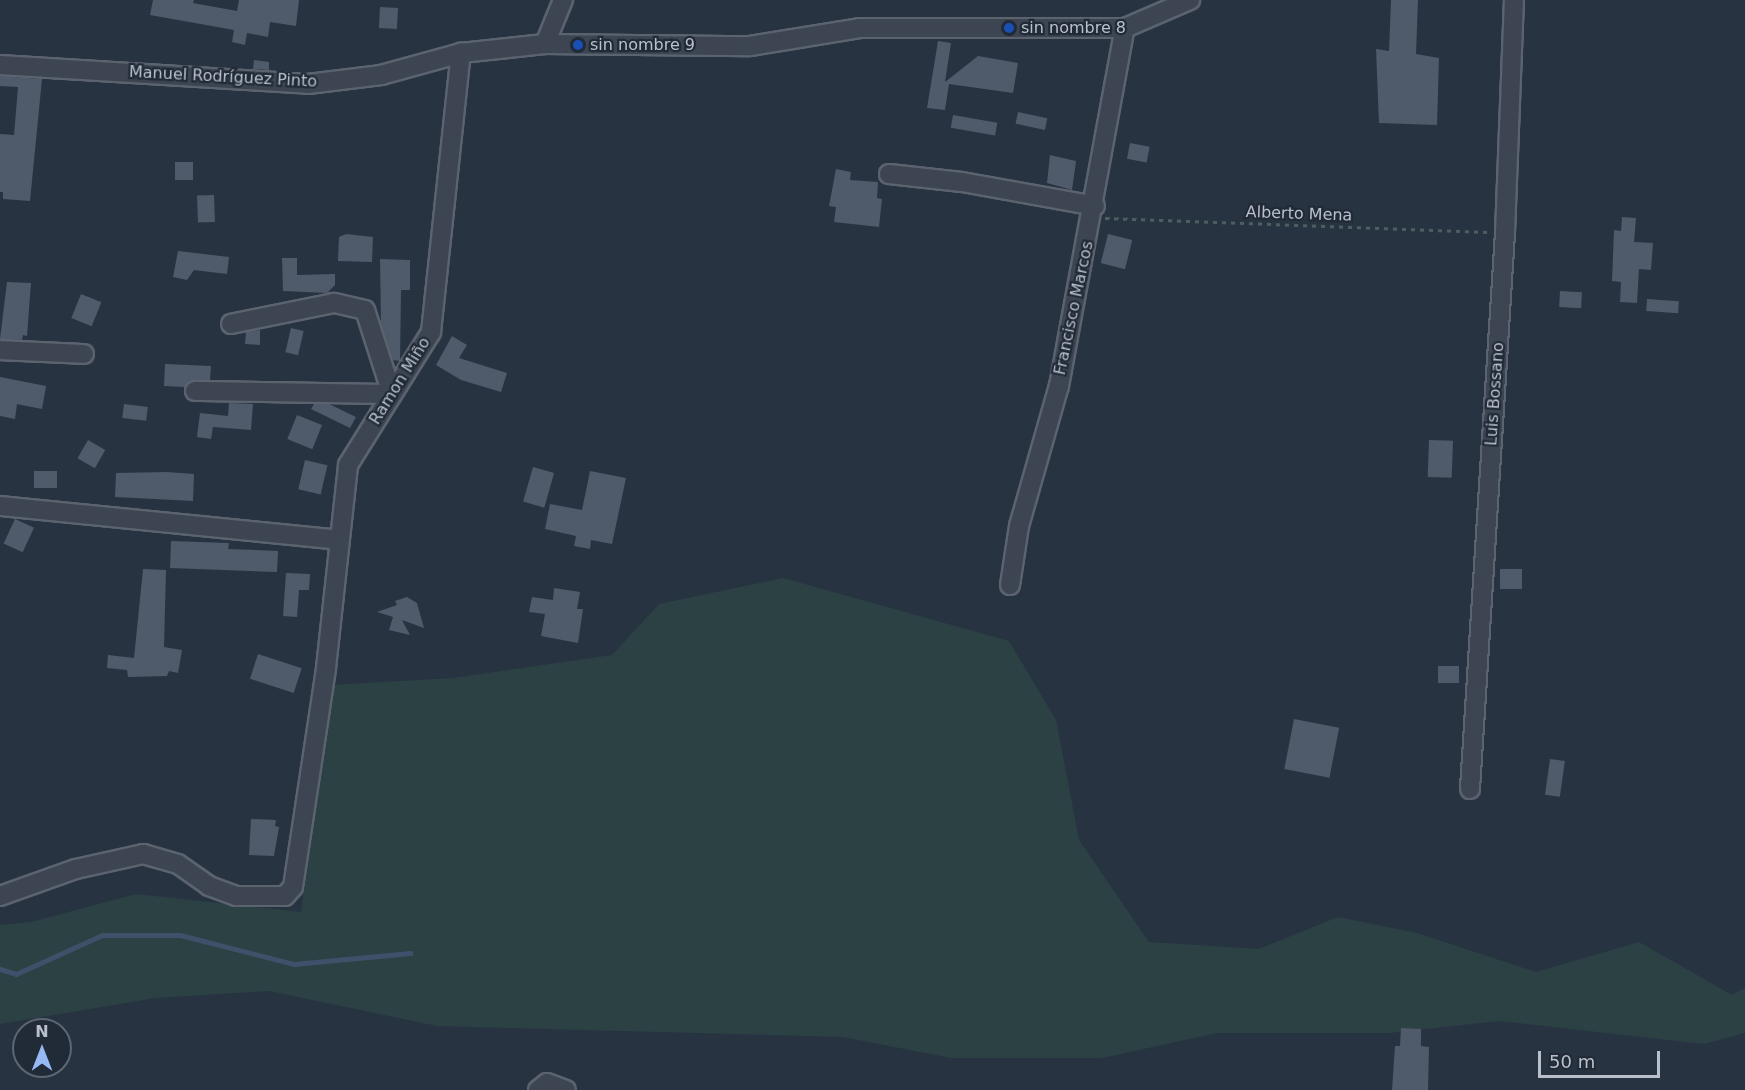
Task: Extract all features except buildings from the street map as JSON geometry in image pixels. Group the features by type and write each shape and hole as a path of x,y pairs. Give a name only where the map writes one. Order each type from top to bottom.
{"street":[{"path":"545,44 563,0"},
{"name":"Manuel Rodríguez Pinto","path":"0,65 308,84 381,75 461,53 545,44 750,46 860,28 1125,28 1190,0"},
{"name":"Luis Bossano","path":"1470,789 1505,233 1514,0"},
{"name":"Francisco Marcos","path":"1010,585 1019,526 1059,386 1094,211 1125,28"},
{"name":"Ramon Miño","path":"0,896 76,869 143,854 178,864 209,886 236,896 285,896 293,887 326,668 348,465 431,332 461,53"},
{"path":"889,174 962,182 1094,211"},
{"path":"195,391 392,394 365,310 334,303 231,324"},
{"path":"0,350 84,354"},
{"path":"0,506 339,540"},
{"path":"538,1090 547,1083 566,1090"}],"path":[{"name":"Alberto Mena","path":"1094,211 1505,233"}],"green space":[{"path":"783,578 1009,641 1056,720 1079,840 1149,942 1259,949 1338,917 1417,933 1536,972 1639,942 1732,995 1745,988 1745,1033 1704,1044 1499,1021 1389,1033 1217,1033 1102,1058 951,1058 843,1037 437,1026 269,991 155,998 36,1018 12,1018 12,1022 0,1024 0,925 31,922 136,894 301,912 332,685 453,678 612,655 659,604"}],"waterway":[{"path":"0,969 16,974 102,935 180,935 294,964 410,953"}],"place":[{"name":"sin nombre 8","path":"1009,28"},
{"name":"sin nombre 9","path":"578,45"}]}
